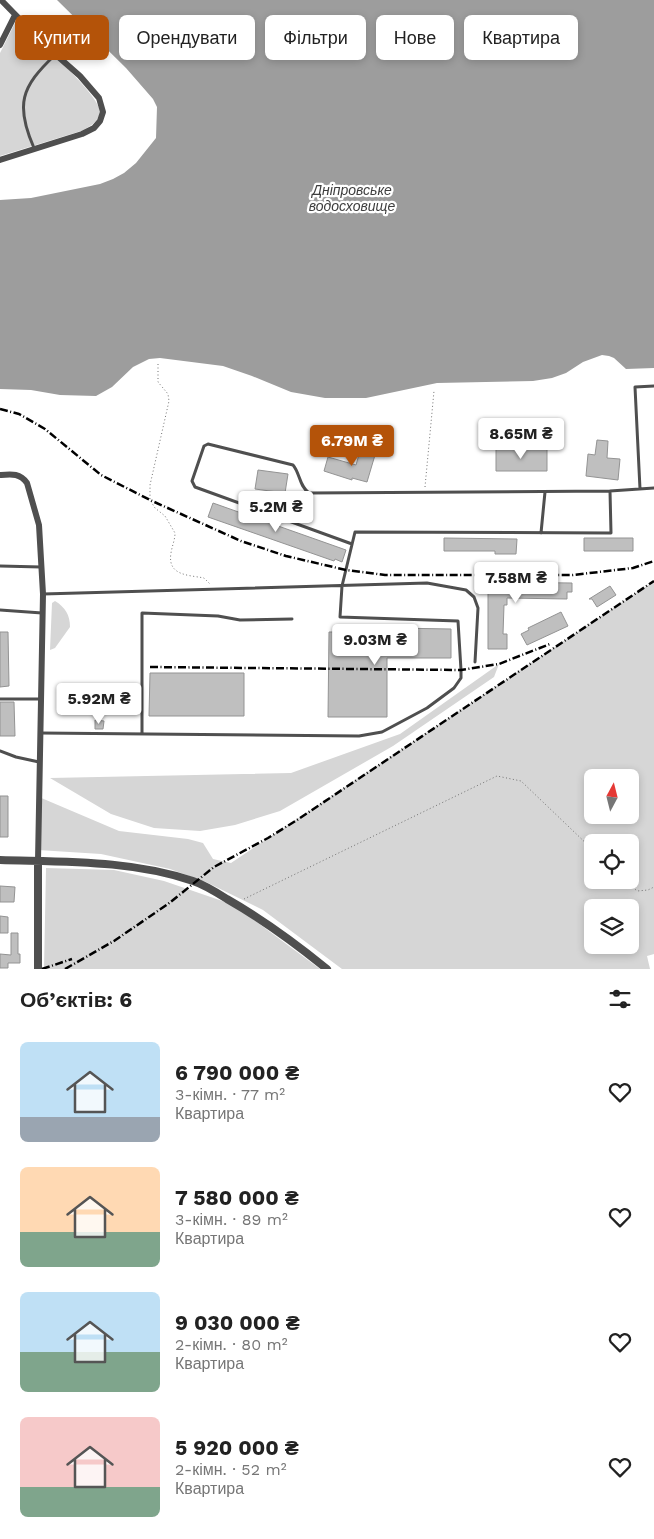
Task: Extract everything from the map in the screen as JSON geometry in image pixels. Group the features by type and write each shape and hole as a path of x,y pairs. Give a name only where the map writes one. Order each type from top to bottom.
{"street":[{"path":"0,45 15,15 1,0"},
{"path":"0,160 82,134 94,128 100,121 103,112 99,98 80,76 62,60"},
{"path":"0,475 16,474 27,483 39,525 42,613 38,969"},
{"path":"0,860 98,863 169,874 195,882 235,903 295,944 327,969"}],"lane":[{"path":"34,149 25,126 23,98 29,84 51,60"},
{"path":"640,489 635,387 654,386"},
{"path":"352,544 195,487 192,481 204,446 208,444 293,465 305,491 309,493 545,492 654,488"},
{"path":"40,733 358,736 382,732 427,708 454,688 461,678 458,621 340,617 342,586 355,532 610,533 610,491"},
{"path":"541,533 545,492"},
{"path":"0,566 41,567"},
{"path":"42,594 428,583 466,590 474,597 478,608 475,662"},
{"path":"0,610 42,613"},
{"path":"142,734 142,613 218,616 240,620 292,620"},
{"path":"0,699 41,699"},
{"path":"0,751 39,762"}],"path":[{"path":"158,364 158,382 168,394 169,401 150,485 150,500 155,508 165,516 175,533 170,556 172,565 183,575 204,578 210,582 212,589"},
{"path":"424,492 434,391"},
{"path":"235,903 497,776 521,781 584,841"},
{"path":"635,889 637,891 648,890 654,887"}],"shaded area":[{"path":"15,23 15,60 58,60 98,104 100,113 95,122 81,131 0,156 0,53"},
{"path":"654,581 654,954 647,956 650,969 342,969 263,910 206,882 170,869 101,854 38,850 39,797 119,831 188,839 203,843 213,859 231,863"},
{"path":"55,601 66,612 70,627 55,648 50,650 52,603"},
{"path":"499,664 494,677 393,746 280,811 235,825 200,831 154,828 111,814 50,778 291,773 400,734"},
{"path":"46,868 114,870 164,881 234,905 320,969 44,969"}],"water":[{"name":"Дніпровське водосховище","path":"57,0 654,0 654,368 626,369 614,358 602,355 583,362 566,373 552,378 533,381 437,383 366,398 325,398 291,392 223,366 160,358 149,359 133,367 112,387 96,396 60,395 31,390 0,389 0,200 31,198 100,184 113,179 136,163 156,138 157,107 153,99 109,51 109,15 72,15"}],"building":[{"path":"597,440 608,441 607,458 620,459 618,480 586,476 588,454 595,455"},
{"path":"496,448 547,449 547,471 496,471"},
{"path":"360,451 375,455 367,482 352,478 352,480 324,471 328,457 356,465"},
{"path":"258,470 288,474 285,493 255,489"},
{"path":"213,503 346,550 342,562 335,559 334,561 208,517"},
{"path":"444,538 517,539 516,554 495,554 495,551 444,551"},
{"path":"584,538 633,538 633,551 584,551"},
{"path":"488,582 572,583 572,592 567,592 567,599 507,598 507,605 504,605 503,634 507,634 507,649 488,649"},
{"path":"610,586 616,595 597,607 592,599 589,599"},
{"path":"561,612 568,626 527,645 521,634 529,630 528,628"},
{"path":"394,628 451,629 451,658 387,658 387,717 328,717 329,632 394,632"},
{"path":"0,632 8,632 9,686 0,687"},
{"path":"150,673 244,673 244,716 149,716"},
{"path":"0,702 14,702 15,736 0,736"},
{"path":"95,720 104,721 103,729 95,729"},
{"path":"0,796 8,796 8,837 0,837"},
{"path":"0,886 15,887 14,902 0,902"},
{"path":"0,916 8,917 8,933 0,933"},
{"path":"11,933 18,933 20,963 8,963 8,968 0,968 0,954 11,955"}],"railway":[{"path":"0,409 19,414 45,429 101,475 150,500 241,541 286,556 346,570 385,575 573,575 633,568 654,561"},
{"path":"65,969 114,941 168,904 214,867 297,820 654,581"},
{"path":"150,667 461,670 499,664 550,644"},
{"path":"42,969 72,959"}]}
